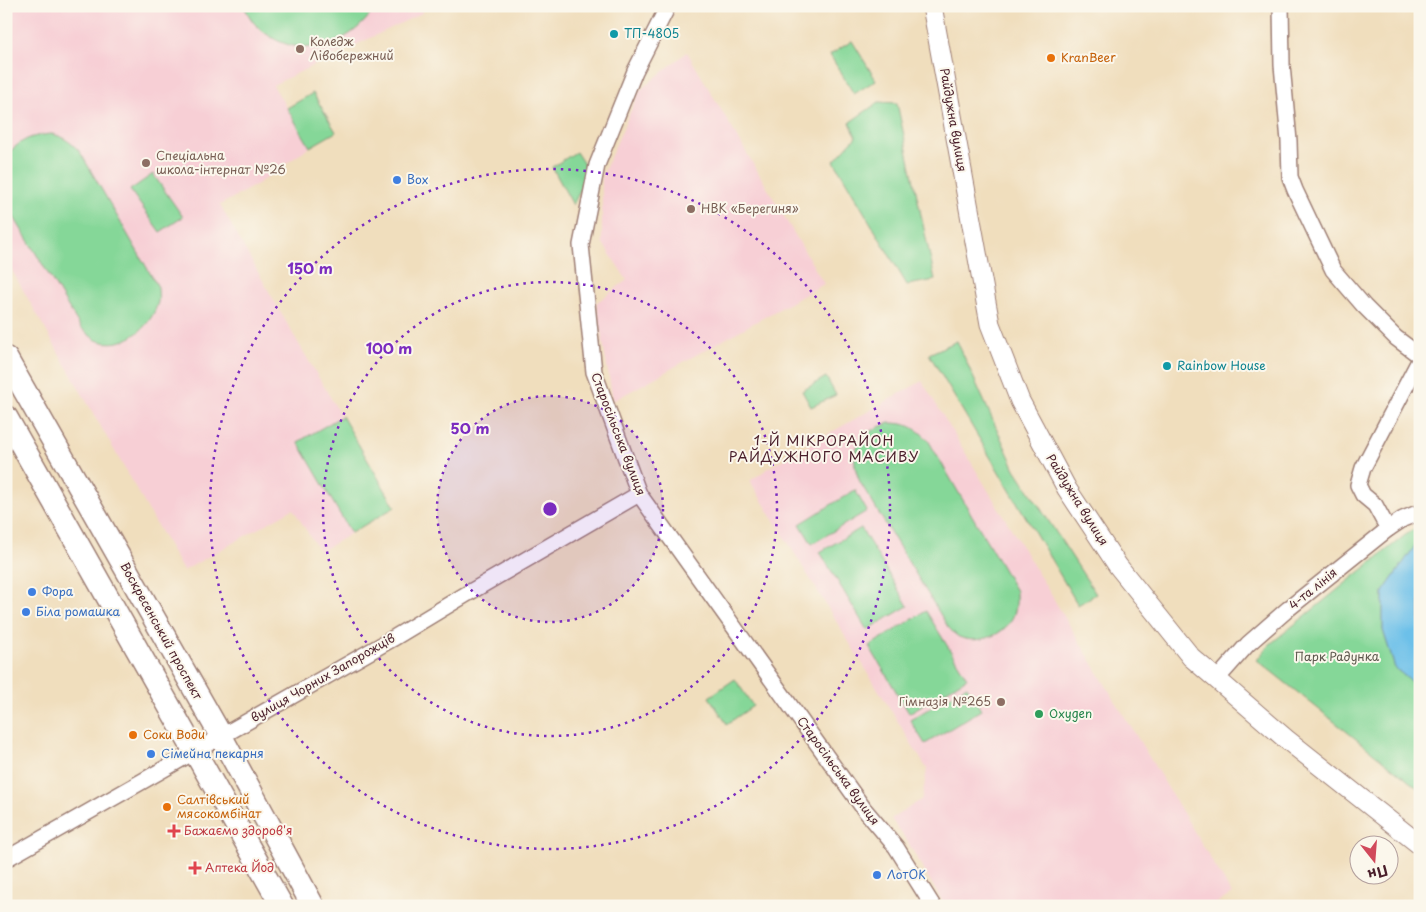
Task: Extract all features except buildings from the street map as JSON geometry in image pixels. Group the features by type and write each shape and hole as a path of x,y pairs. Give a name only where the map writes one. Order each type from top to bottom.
{"main road":[{"name":"Воскресенський проспект","path":"6,358 220,737 312,906"},
{"path":"6,417 282,906"}],"street":[{"name":"Старосільська вулиця","path":"668,6 635,70 597,165 581,244 594,372 639,494 864,809 896,847 933,906"},
{"name":"Райдужна вулиця","path":"932,6 990,324 1020,401 1067,489 1118,566 1191,657 1293,744 1420,846"},
{"path":"1281,6 1282,65 1289,141 1290,176 1295,190 1333,270 1389,332 1420,357 1363,468 1358,484 1363,495 1375,505 1388,529"},
{"name":"вулиця Чорних Запорожців","path":"6,859 392,640 465,595 639,494"},
{"name":"4-та лінія","path":"1217,679 1248,644 1288,609 1388,529 1403,519 1420,512"}],"shaded area":[{"path":"6,6 421,6 422,13 273,85 310,147 256,185 220,205 293,334 395,507 320,552 293,509 183,571 6,260"},
{"name":"НВК «Берегиня»","path":"687,52 824,284 613,401 596,303 627,280 602,242 602,176 640,90"},
{"name":"Гімназія №265","path":"922,381 1232,894 1212,906 945,906 907,841 891,819 922,799 927,769 750,481 770,467"}],"green space":[{"path":"244,6 376,6 365,21 351,33 335,42 319,46 302,47 285,44 269,36 254,23"},
{"path":"852,41 876,80 854,94 830,55"},
{"path":"313,93 336,132 310,147 287,108"},
{"path":"879,102 897,103 935,280 907,285 834,161 856,137 850,122"},
{"path":"52,134 68,141 80,152 158,287 158,302 154,312 142,328 126,340 106,343 96,340 81,328 6,204 6,155 27,139"},
{"path":"576,152 589,172 573,205 552,167"},
{"path":"153,174 183,217 160,232 130,190"},
{"path":"957,341 1015,469 1096,594 1078,605 929,354"},
{"path":"826,377 836,395 811,407 802,391"},
{"path":"342,416 395,507 351,533 298,442"},
{"path":"889,423 911,427 928,440 1016,591 1014,614 1005,628 999,633 975,640 958,636 948,627 860,482 855,462 855,453 858,445 870,432"},
{"path":"855,490 867,511 812,544 800,524"},
{"name":"Парк Радунка","path":"1420,526 1420,541 1383,592 1383,630 1395,668 1420,689 1420,790 1257,660 1269,645 1409,532"},
{"path":"861,528 908,606 867,630 820,552"},
{"path":"926,611 967,678 909,713 869,646"},
{"path":"735,679 753,706 727,724 709,697"},
{"path":"967,686 981,710 925,744 910,720"}],"water":[{"path":"1420,541 1420,689 1395,668 1383,630 1383,592"}],"place":[{"name":"ТП-4805","path":"614,34"},
{"name":"Коледж Лівобережний","path":"300,49"},
{"name":"KranBeer","path":"1051,58"},
{"name":"Спеціальна школа-інтернат №26","path":"146,163"},
{"name":"Box","path":"397,180"},
{"name":"НВК «Берегиня»","path":"691,209"},
{"name":"Rainbow House","path":"1167,366"},
{"name":"Фора","path":"32,592"},
{"name":"Біла ромашка","path":"26,612"},
{"name":"Гімназія №265","path":"1001,702"},
{"name":"Oxygen","path":"1039,714"},
{"name":"Соки Води","path":"133,735"},
{"name":"Сімейна пекарня","path":"151,754"},
{"name":"Салтівський мясокомбінат","path":"167,807"},
{"name":"Бажаємо здоров'я","path":"174,831"},
{"name":"Аптека Йод","path":"195,868"},
{"name":"ЛотОК","path":"877,875"}],"district":[{"name":"1-Й МІКРОРАЙОН РАЙДУЖНОГО МАСИВУ","path":"824,450"}]}
